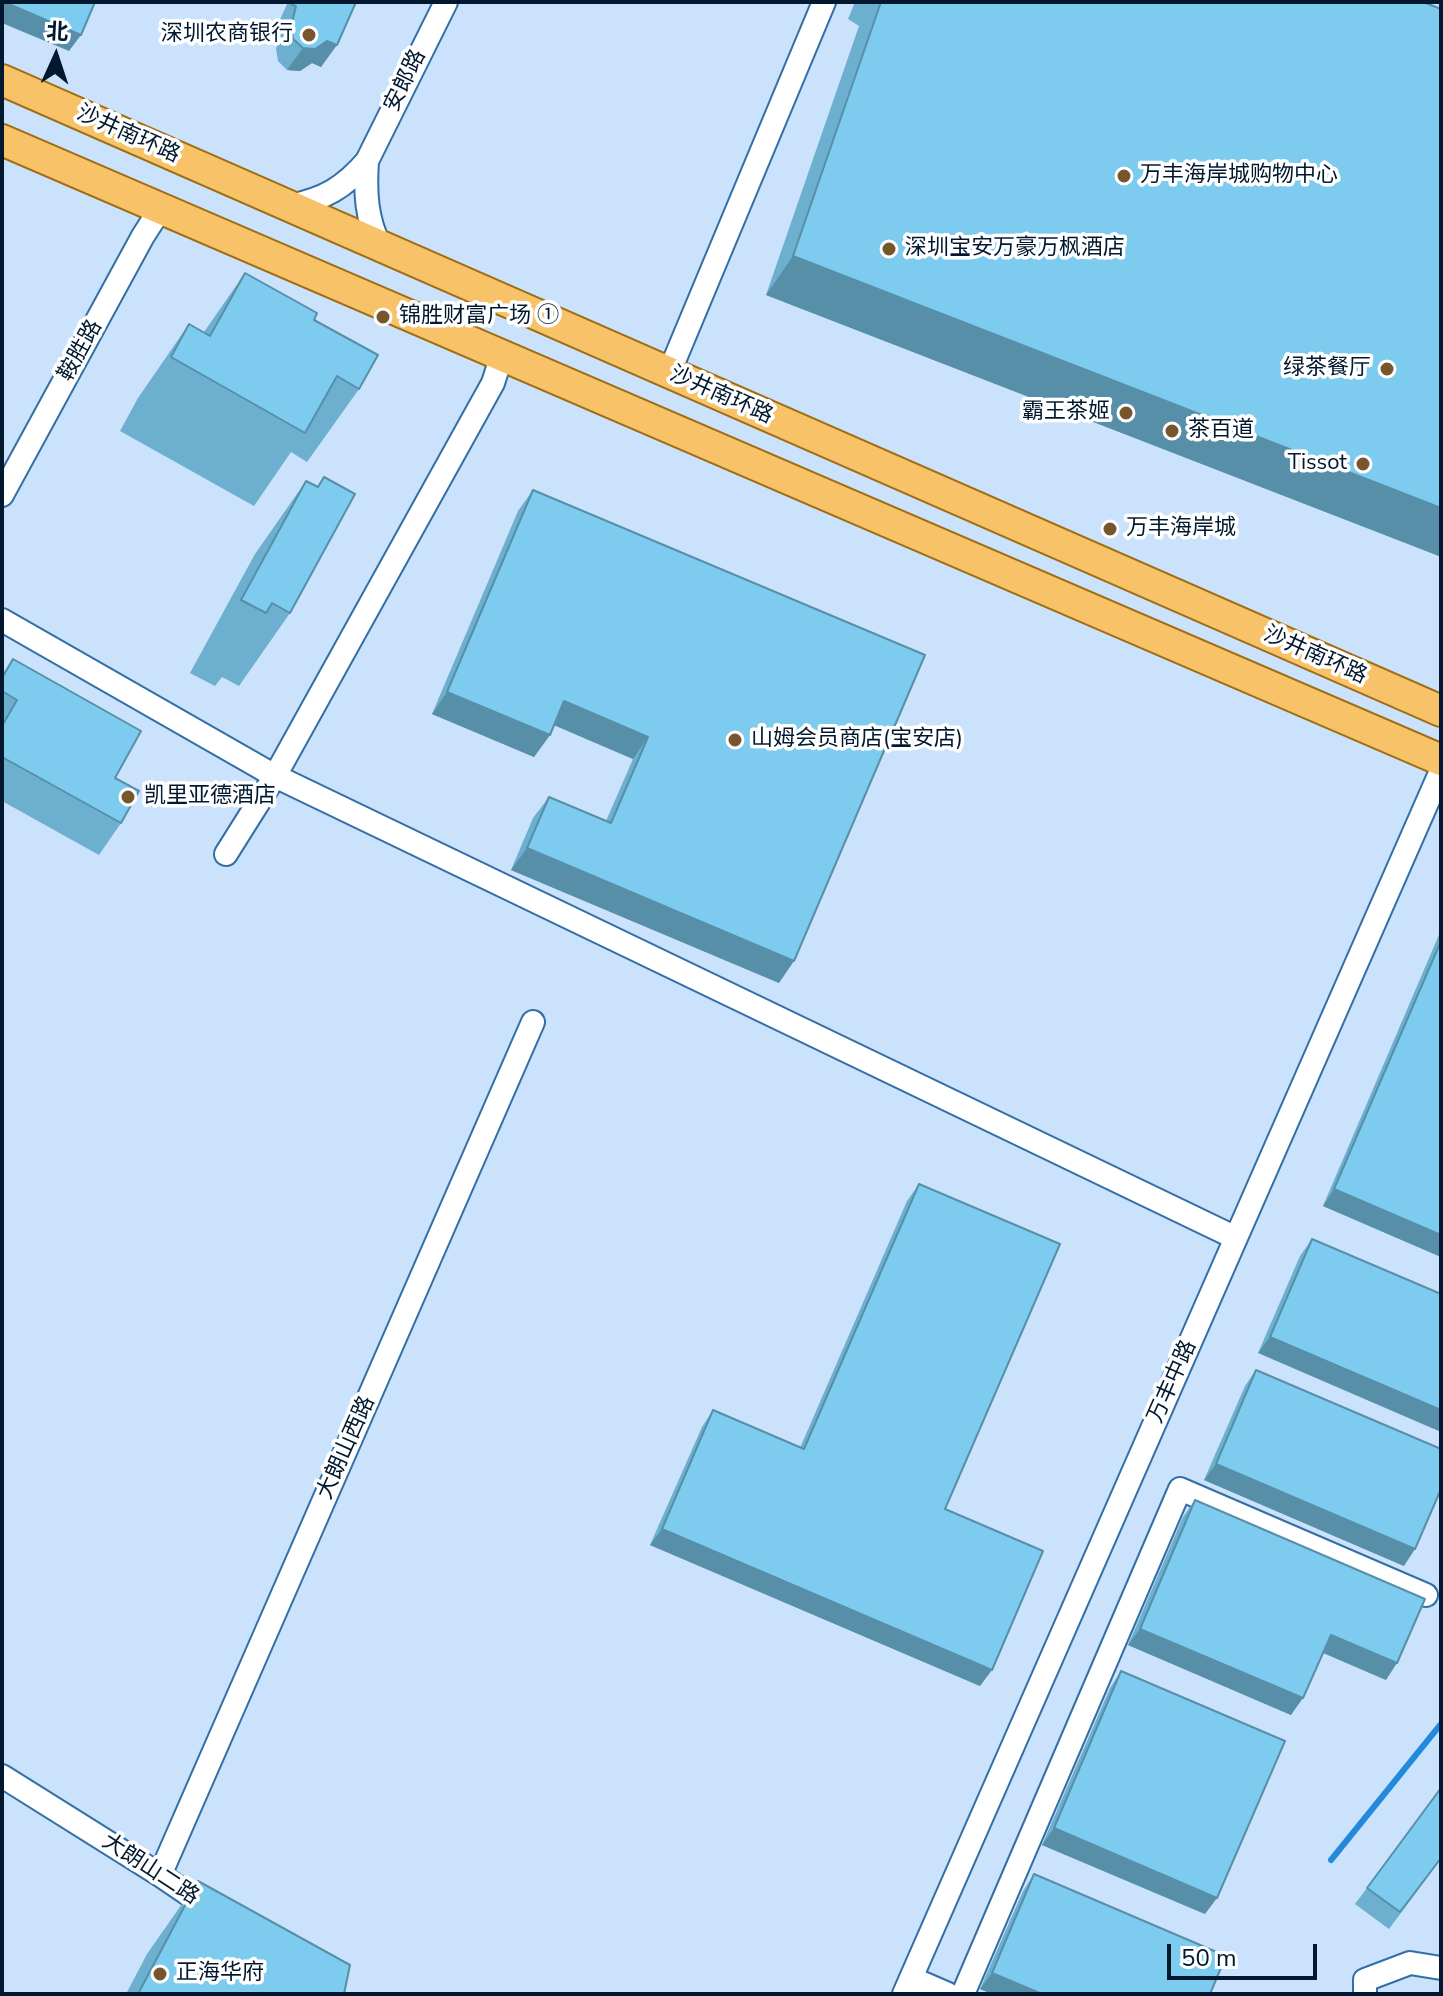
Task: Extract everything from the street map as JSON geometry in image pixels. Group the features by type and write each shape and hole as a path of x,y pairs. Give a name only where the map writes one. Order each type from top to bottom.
{"main road":[{"name":"沙井南环路","path":"2,80 1441,711"},
{"name":"沙井南环路","path":"2,140 1441,760"}],"street":[{"name":"安郎路","path":"290,206 332,192 355,176 367,161 446,2"},
{"path":"669,373 824,2"},
{"name":"安郎路","path":"367,161 369,217 380,246"},
{"name":"鞍胜路","path":"2,495 161,208"},
{"path":"226,854 275,776 493,383 502,355"},
{"path":"2,620 275,776 1236,1238"},
{"name":"万丰中路","path":"908,1986 1441,771"},
{"name":"大朗山西路","path":"160,1875 533,1022"},
{"path":"963,1994 1180,1489 1426,1595"},
{"name":"大朗山二路","path":"2,1776 235,1926"},
{"path":"1365,1994 1365,1980 1410,1963 1441,1968"},
{"path":"908,1986 948,1994"}],"building":[{"path":"4,2 95,2 81,35"},
{"path":"293,2 356,2 337,45 327,41 315,49 303,48 293,39 291,27 296,6 292,5"},
{"name":"万丰海岸城购物中心","path":"881,2 1423,2 1441,9 1441,508 793,256"},
{"path":"245,273 317,313 314,320 378,355 359,389 337,376 305,433 171,357 189,324 210,336"},
{"path":"324,477 355,494 290,613 272,603 266,613 241,600 306,481 318,487"},
{"name":"山姆会员商店(宝安店)","path":"533,490 925,655 794,961 527,848 549,797 611,823 648,737 564,701 550,735 447,692"},
{"path":"13,659 141,731 115,778 139,791 121,823 2,757 2,726 17,700 2,691 2,678"},
{"path":"1441,941 1441,1235 1334,1189"},
{"path":"919,1184 1060,1244 945,1509 1043,1551 992,1670 662,1529 713,1410 804,1449"},
{"path":"1312,1239 1441,1294 1441,1410 1270,1337"},
{"path":"1256,1370 1441,1449 1441,1489 1415,1549 1216,1464"},
{"path":"1195,1500 1425,1599 1397,1663 1331,1635 1303,1698 1140,1629"},
{"path":"1121,1671 1285,1741 1217,1898 1054,1828"},
{"path":"1441,1788 1441,1858 1400,1912 1367,1888"},
{"path":"1034,1874 1226,1956 1210,1994 1042,1994 992,1973"},
{"path":"198,1881 350,1965 344,1994 138,1994"}],"waterway":[{"path":"1331,1860 1441,1724"}],"place":[{"name":"深圳农商银行","path":"309,35"},
{"name":"万丰海岸城购物中心","path":"1124,176"},
{"name":"深圳宝安万豪万枫酒店","path":"889,249"},
{"name":"锦胜财富广场 ①","path":"383,317"},
{"name":"绿茶餐厅","path":"1387,369"},
{"name":"霸王茶姬","path":"1126,413"},
{"name":"茶百道","path":"1172,431"},
{"name":"Tissot","path":"1363,464"},
{"name":"万丰海岸城","path":"1110,529"},
{"name":"山姆会员商店(宝安店)","path":"735,740"},
{"name":"凯里亚德酒店","path":"128,797"},
{"name":"正海华府","path":"160,1974"}]}
